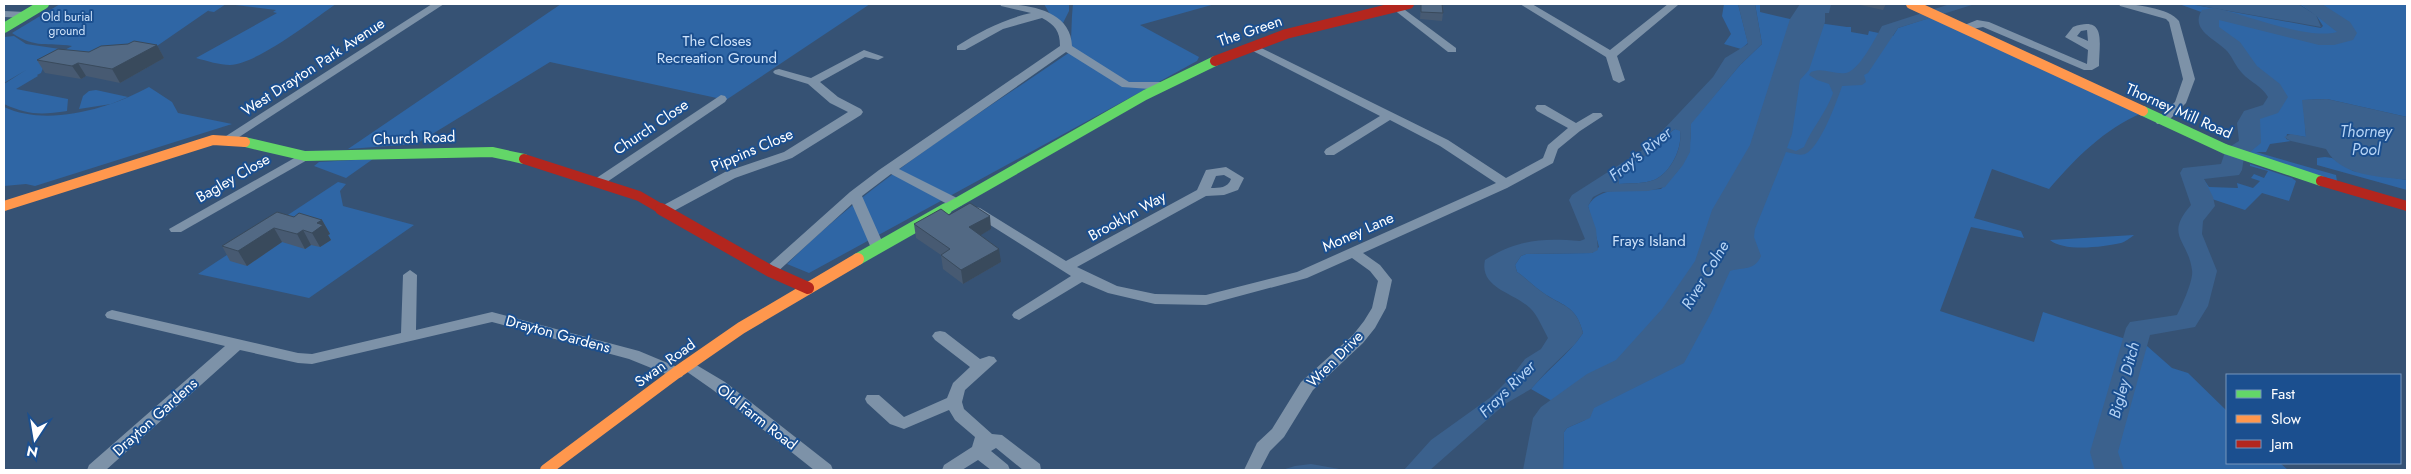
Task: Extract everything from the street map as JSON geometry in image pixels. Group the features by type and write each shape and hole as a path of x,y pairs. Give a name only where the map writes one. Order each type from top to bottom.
{"street":[{"path":"4,28 44,4"},
{"name":"West Drayton Park Avenue","path":"229,138 439,4"},
{"path":"770,271 855,195 1066,47 1068,36 1046,14 1005,4"},
{"path":"1525,4 1611,55 1619,80"},
{"path":"2124,4 2174,21 2189,79 2180,103 2161,121"},
{"path":"1395,5 1452,50"},
{"name":"The Green","path":"808,288 1125,107 1230,53 1319,24 1395,5"},
{"name":"Thorney Mill Road","path":"1914,5 2225,149 2283,170 2407,206"},
{"path":"1611,55 1673,6"},
{"path":"4,14 26,15"},
{"path":"961,48 993,28 1019,18 1046,14"},
{"path":"1962,28 1977,23 1985,24 2082,67 2093,66 2093,48"},
{"path":"1251,46 1444,143 1502,181 1502,185"},
{"path":"851,47 878,57"},
{"path":"1066,47 1126,85 1129,91 1125,107"},
{"path":"812,82 864,53"},
{"name":"Pippins Close","path":"665,210 730,175 788,155 856,112 834,100 812,82 779,72"},
{"name":"The Green","path":"1126,85 1164,86"},
{"name":"Church Close","path":"599,181 721,99"},
{"path":"1541,108 1576,128"},
{"path":"1330,152 1390,115"},
{"name":"Money Lane","path":"958,202 1081,276 1113,290 1169,301 1206,300 1228,296 1264,284 1290,280 1502,185 1549,160 1552,148 1576,128 1597,116"},
{"name":"Church Road","path":"4,206 201,143 229,138 305,156 492,152 539,163 599,181 639,196 770,271 808,288"},
{"name":"Bagley Close","path":"176,229 305,156"},
{"path":"890,169 958,202"},
{"name":"Brooklyn Way","path":"1066,267 1203,192"},
{"path":"855,195 878,248"},
{"name":"Wren Drive","path":"1252,470 1263,447 1278,433 1307,386 1358,339 1379,308 1385,280 1375,268 1352,251"},
{"path":"408,337 410,275"},
{"path":"1019,315 1081,276"},
{"name":"Swan Road","path":"546,470 682,369 741,328 808,288"},
{"name":"Drayton Gardens","path":"112,315 298,358 312,359 492,317 682,369"},
{"path":"940,336 984,364 970,374 956,392 954,401 956,410 984,435 979,451"},
{"name":"Drayton Gardens","path":"95,470 237,344"},
{"name":"Old Farm Road","path":"682,369 719,386 825,470"},
{"path":"873,399 896,420 904,423 954,401"},
{"path":"950,470 996,439 1034,468 1031,470"},
{"path":"979,451 1002,470"}],"green space":[{"name":"Old burial ground","path":"60,4 226,4 214,12 208,11 212,8 154,48 43,68 38,76 16,89 68,99 67,111 35,113 4,104 4,84 26,70 4,83 4,37 14,36 26,44 60,49 54,56 72,46 35,43 12,33"},
{"path":"227,4 336,4 270,49 242,63 226,65 196,58 277,13 273,12 276,10"},
{"name":"The Closes Recreation Ground","path":"561,4 870,4 726,100 550,62 416,144 348,149"},
{"path":"1044,4 1069,4 1069,11 1063,23 1051,16"},
{"path":"1073,4 1215,4 1140,25 1199,57 1197,61 809,273 787,264 853,205 888,178 1070,52"},
{"path":"1724,4 1738,4 1748,43 1741,49 1724,44 1731,34 1722,16"},
{"name":"Frays Island","path":"1755,4 1760,4 1760,12 1790,19 1851,27 1851,32 1868,35 1869,31 1893,36 1898,28 1935,16 2142,113 2115,128 2091,145 2049,189 1992,169 1974,218 2021,231 2024,238 1971,227 1940,311 2034,342 2043,312 2147,346 2172,368 2188,373 2226,410 2226,464 2281,464 2288,470 1563,470 1564,432 1567,428 1585,420 1531,389 1583,333 1580,323 1572,311 1549,297 1517,272 1515,265 1521,256 1526,254 1592,253 1599,247 1588,206 1601,194 1610,191 1661,189 1680,167 1688,153 1690,124 1740,65 1762,44"},
{"path":"2179,4 2190,4 2321,28 2323,26 2316,15 2299,4 2311,6 2322,12 2341,29 2340,36 2289,33 2233,16 2204,13"},
{"path":"2313,4 2407,4 2407,117 2327,99 2303,100 2306,137 2287,134 2286,139 2291,141 2270,144 2266,152 2256,152 2336,175 2337,181 2242,152 2255,143 2251,126 2252,121 2259,115 2276,107 2271,99 2274,95 2269,85 2261,80 2264,79 2253,69 2235,46 2212,26 2213,19 2211,15 2216,15 2283,33 2319,40 2335,40 2350,37 2349,32 2335,18"},
{"path":"149,87 172,102 178,113 232,124 35,186 26,184 4,186 4,107 21,113 39,115 78,113 116,102"},
{"path":"96,90 128,97 111,104 79,109 83,96 89,91"},
{"path":"1675,129 1680,130 1680,144 1675,159 1666,172 1654,180 1641,183 1619,184 1622,171 1627,166 1652,153"},
{"path":"2317,158 2332,158 2353,171 2407,180 2407,190 2317,165"},
{"path":"373,159 346,178 314,166 319,162"},
{"path":"2250,164 2296,181 2289,201 2262,193 2245,210 2206,197 2207,193 2195,177 2200,174 2209,187 2238,188 2237,183 2253,188 2260,181 2251,178 2254,174 2264,178 2268,171 2250,166"},
{"path":"338,182 346,184 340,191 343,206 414,225 309,298 198,274"},
{"path":"2134,235 2121,243 2094,247 2064,246 2050,240"}],"water":[{"path":"1738,4 1755,4 1762,44 1740,65 1691,124 1690,152 1683,165 1665,187 1648,191 1603,192 1593,197 1588,206 1596,229 1598,250 1592,253 1526,254 1521,256 1515,265 1517,272 1549,297 1567,307 1576,316 1583,333 1575,344 1531,389 1505,404 1430,470 1404,470 1431,440 1491,397 1512,376 1525,359 1541,349 1548,338 1530,308 1492,283 1487,277 1485,260 1520,244 1542,240 1580,241 1585,239 1569,200 1572,195 1647,147 1713,77 1725,58 1748,44","holes":["1675,129 1680,131 1678,152 1666,172 1654,180 1619,184 1622,171 1627,166 1652,153"]},
{"name":"River Colne","path":"1800,4 1831,4 1829,13 1825,13 1825,22 1809,70 1800,80 1792,134 1787,148 1796,151 1804,147 1833,93 1829,84 1809,75 1811,72 1820,70 1846,73 1851,71 1867,53 1882,26 1950,4 1975,4 1898,28 1868,73 1864,75 1866,82 1862,85 1842,86 1822,134 1811,150 1803,155 1786,152 1755,229 1754,237 1761,256 1755,264 1748,268 1730,271 1711,313 1684,363 1594,408 1590,418 1567,428 1564,432 1563,470 1523,470 1533,418 1541,407 1587,374 1616,360 1662,309 1695,261 1712,210 1750,145 1790,19"},
{"path":"2190,4 2298,4 2316,15 2321,27"},
{"name":"Thorney Pool","path":"2327,99 2407,117 2407,180 2362,174 2341,165 2326,149 2291,141 2284,137 2291,134 2306,137 2302,100"},
{"path":"2230,157 2239,160 2230,173 2195,175 2207,193 2206,197 2199,195 2190,173 2224,171 2228,168"},
{"path":"1311,464 1345,470 1282,470"}],"building":[{"path":"1421,4 1442,4 1443,13 1421,12"},
{"path":"134,41 157,45 112,69 78,63 72,66 37,60 58,49 89,52 101,46 128,44"},
{"path":"970,203 990,216 969,227 999,249 961,270 941,255 950,249 914,224 941,209 949,215"},
{"path":"277,212 294,217 299,213 322,220 317,223 323,225 312,233 303,230 297,234 274,228 238,251 222,246"}],"waterway":[{"name":"Bigley Ditch","path":"2215,14 2301,36 2319,39 2334,39 2346,36 2347,33 2343,26 2310,4"},
{"name":"Bigley Ditch","path":"2209,14 2215,14"},
{"name":"Bigley Ditch","path":"2109,470 2104,452 2139,328 2186,321 2195,306 2205,271 2190,234 2191,220 2203,206 2202,197 2191,173 2231,170 2234,154 2250,143 2248,123 2251,115 2271,109 2278,97 2273,88 2250,70 2233,46 2210,29 2209,14"}],"traffic: fast":[{"path":"4,28 44,4"},
{"path":"858,259 1145,95 1215,61"},
{"path":"2143,111 2225,149 2321,181"},
{"path":"245,142 305,156 492,152 524,159"}],"traffic: slow":[{"path":"1911,4 2143,111"},
{"path":"4,206 213,140 245,142"},
{"path":"546,470 676,373 741,328 858,259"}],"traffic: jam":[{"path":"1215,61 1286,34 1409,4"},
{"path":"524,159 639,196 770,271 808,288"},
{"path":"2321,181 2407,206"}],"water label":[{"name":"Fray's River","path":"1640,154"},
{"name":"Frays River","path":"1507,389"}]}
